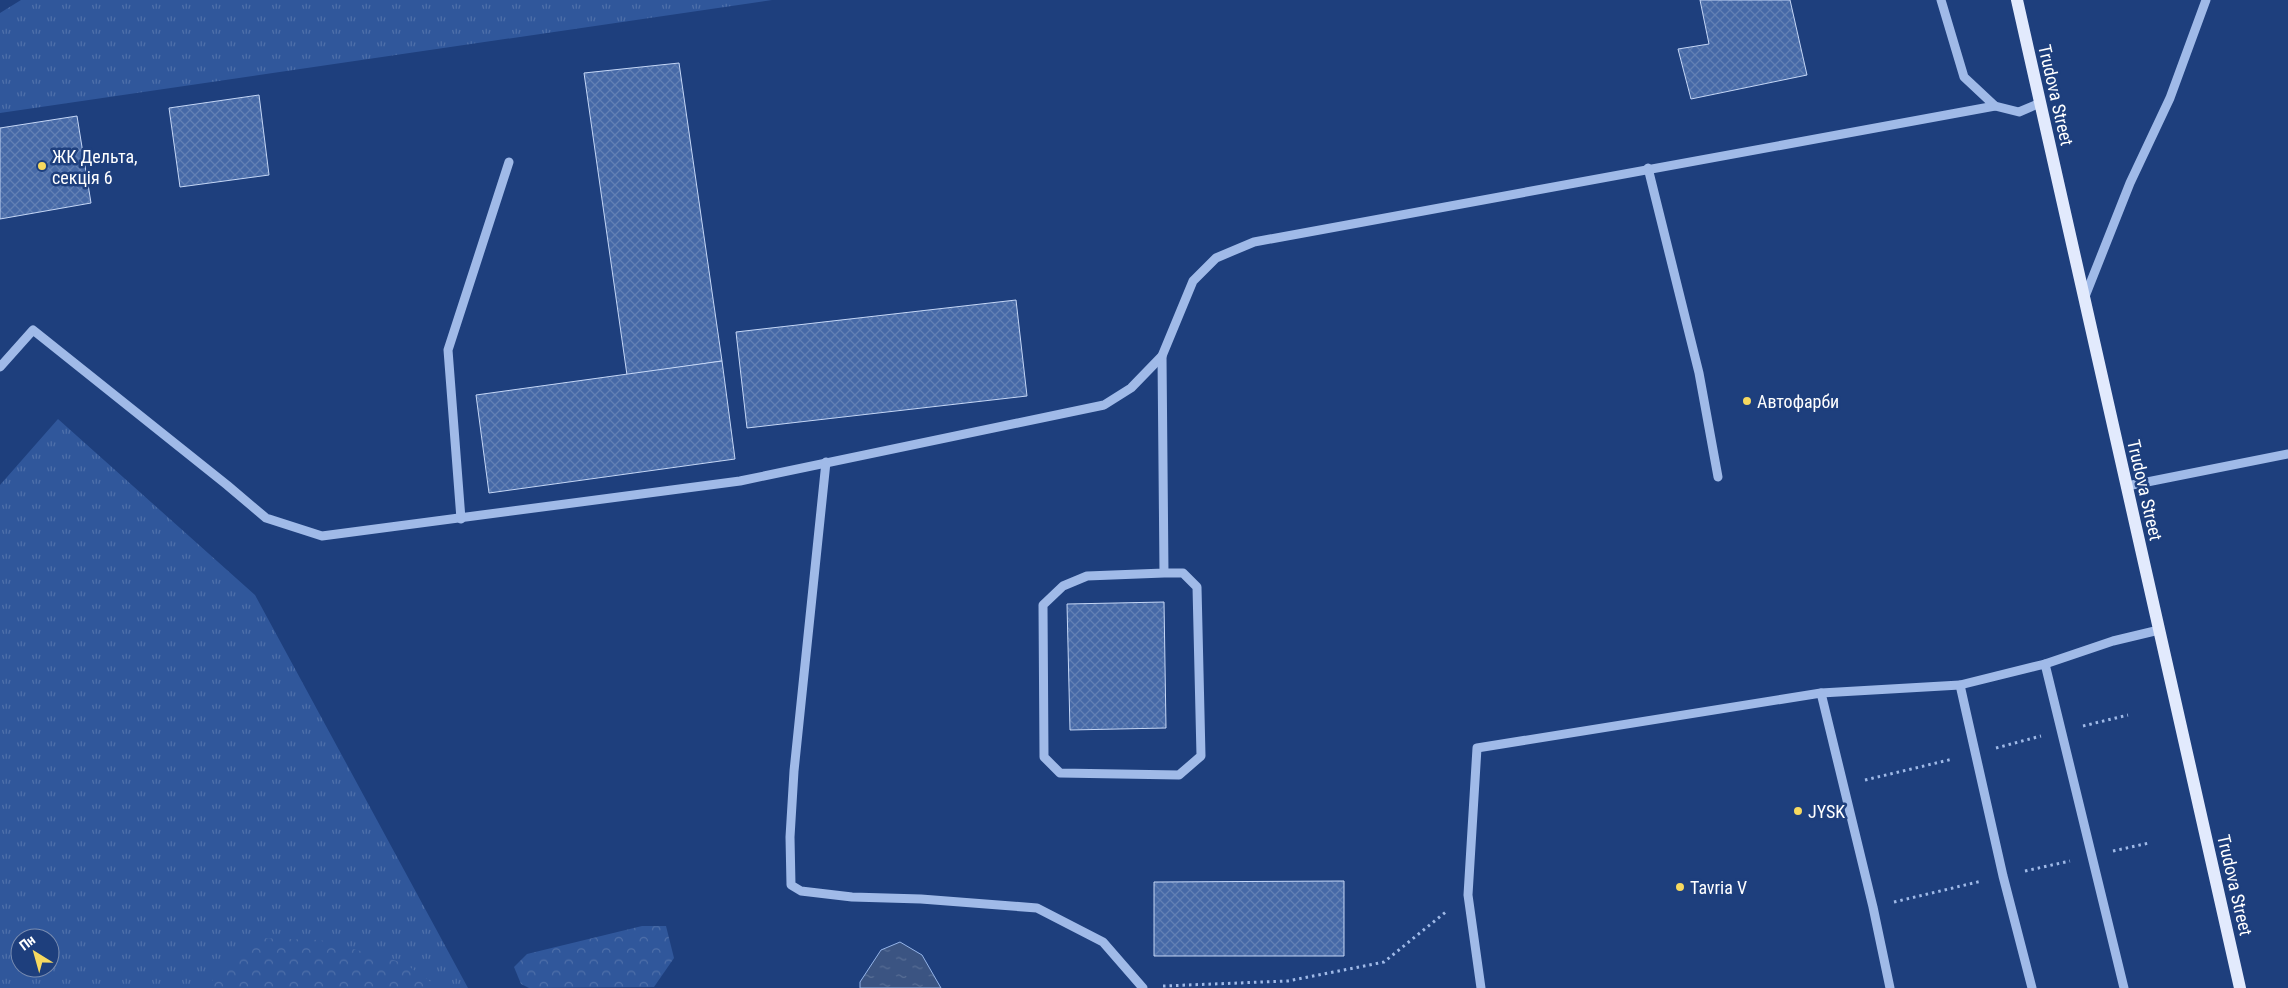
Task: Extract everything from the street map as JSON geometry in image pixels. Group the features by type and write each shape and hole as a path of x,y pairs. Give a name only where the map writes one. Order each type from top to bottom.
{"main road":[{"name":"Trudova Street","path":"2016,0 2240,988"}],"street":[{"path":"1941,0 1964,77 1995,106"},
{"path":"2084,299 2130,183 2170,98 2206,0"},
{"path":"0,367 34,330 266,518 322,536 461,519 740,481 1104,405 1131,388 1162,356 1193,281 1216,258 1254,242 1648,168 1995,106 2019,112 2040,103"},
{"path":"461,519 448,350 509,162"},
{"path":"1648,168 1699,373 1718,476"},
{"path":"1162,356 1164,573"},
{"path":"2126,486 2288,454"},
{"path":"826,462 794,771 790,837 791,885 801,891 852,897 921,899 1037,908 1103,942 1143,988"},
{"path":"1164,573 1183,573 1197,587 1201,756 1179,775 1060,773 1044,757 1043,605 1063,586 1087,576 1164,573"},
{"path":"1481,988 1468,895 1477,748 1821,693 1960,685 2045,664 2113,641 2159,630"},
{"path":"2045,664 2124,988"},
{"path":"1960,685 2003,876 2032,988"},
{"path":"1821,693 1874,907 1890,988"}],"path":[{"path":"1143,988 1288,981 1384,962 1468,895"}],"green space":[{"path":"21,0 772,0 0,113 0,13"},
{"path":"58,419 255,595 468,988 0,988 0,485"},
{"path":"642,926 666,926 674,958 654,987 529,988 521,984 514,967 527,954"},
{"path":"259,938 320,940 404,963 431,982 429,988 204,988"}],"water":[{"path":"900,942 922,955 941,988 860,988 860,982 881,950"}],"building":[{"path":"1700,0 1790,0 1807,75 1691,99 1678,49 1709,44"},
{"path":"679,63 722,361 627,375 584,73"},
{"path":"259,95 269,175 180,187 169,108"},
{"name":"ЖК Дельта, секція 6","path":"77,116 91,203 0,219 0,128"},
{"path":"1016,300 1027,396 747,428 736,332"},
{"path":"722,361 735,459 489,493 476,395"},
{"path":"1164,602 1166,728 1070,730 1067,604"},
{"path":"1344,881 1344,956 1154,956 1154,882"}],"place":[{"name":"ЖК Дельта, секція 6","path":"42,166"},
{"name":"Автофарби","path":"1747,401"},
{"name":"JYSK","path":"1798,811"},
{"name":"Tavria V","path":"1680,887"}]}
